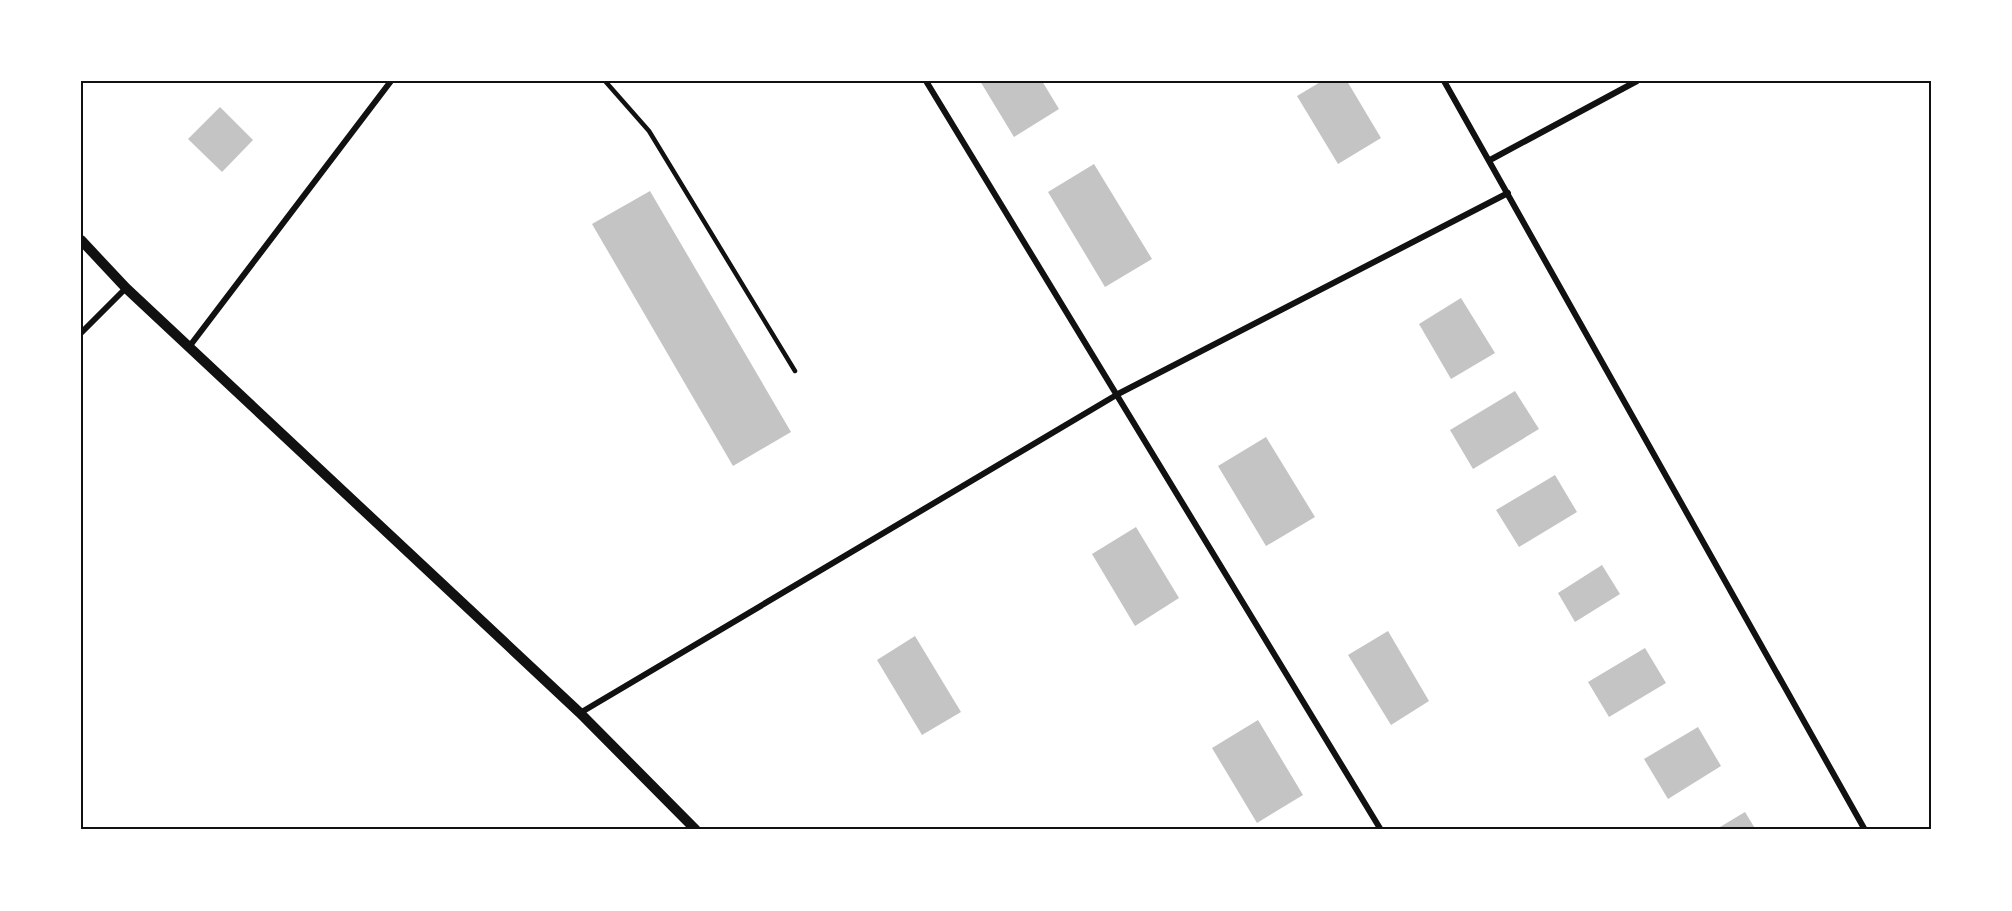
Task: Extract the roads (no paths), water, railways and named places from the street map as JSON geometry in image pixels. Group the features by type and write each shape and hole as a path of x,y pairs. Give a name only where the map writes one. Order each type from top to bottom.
{"street":[{"path":"189,347 392,81"},
{"path":"926,81 1381,830"},
{"path":"1444,81 1864,830"},
{"path":"1490,160 1637,81"},
{"path":"580,713 1118,394 1508,193"},
{"path":"81,240 126,288 580,713 696,830"},
{"path":"81,333 126,288"}],"lane":[{"path":"604,81 649,131 795,371"}]}
